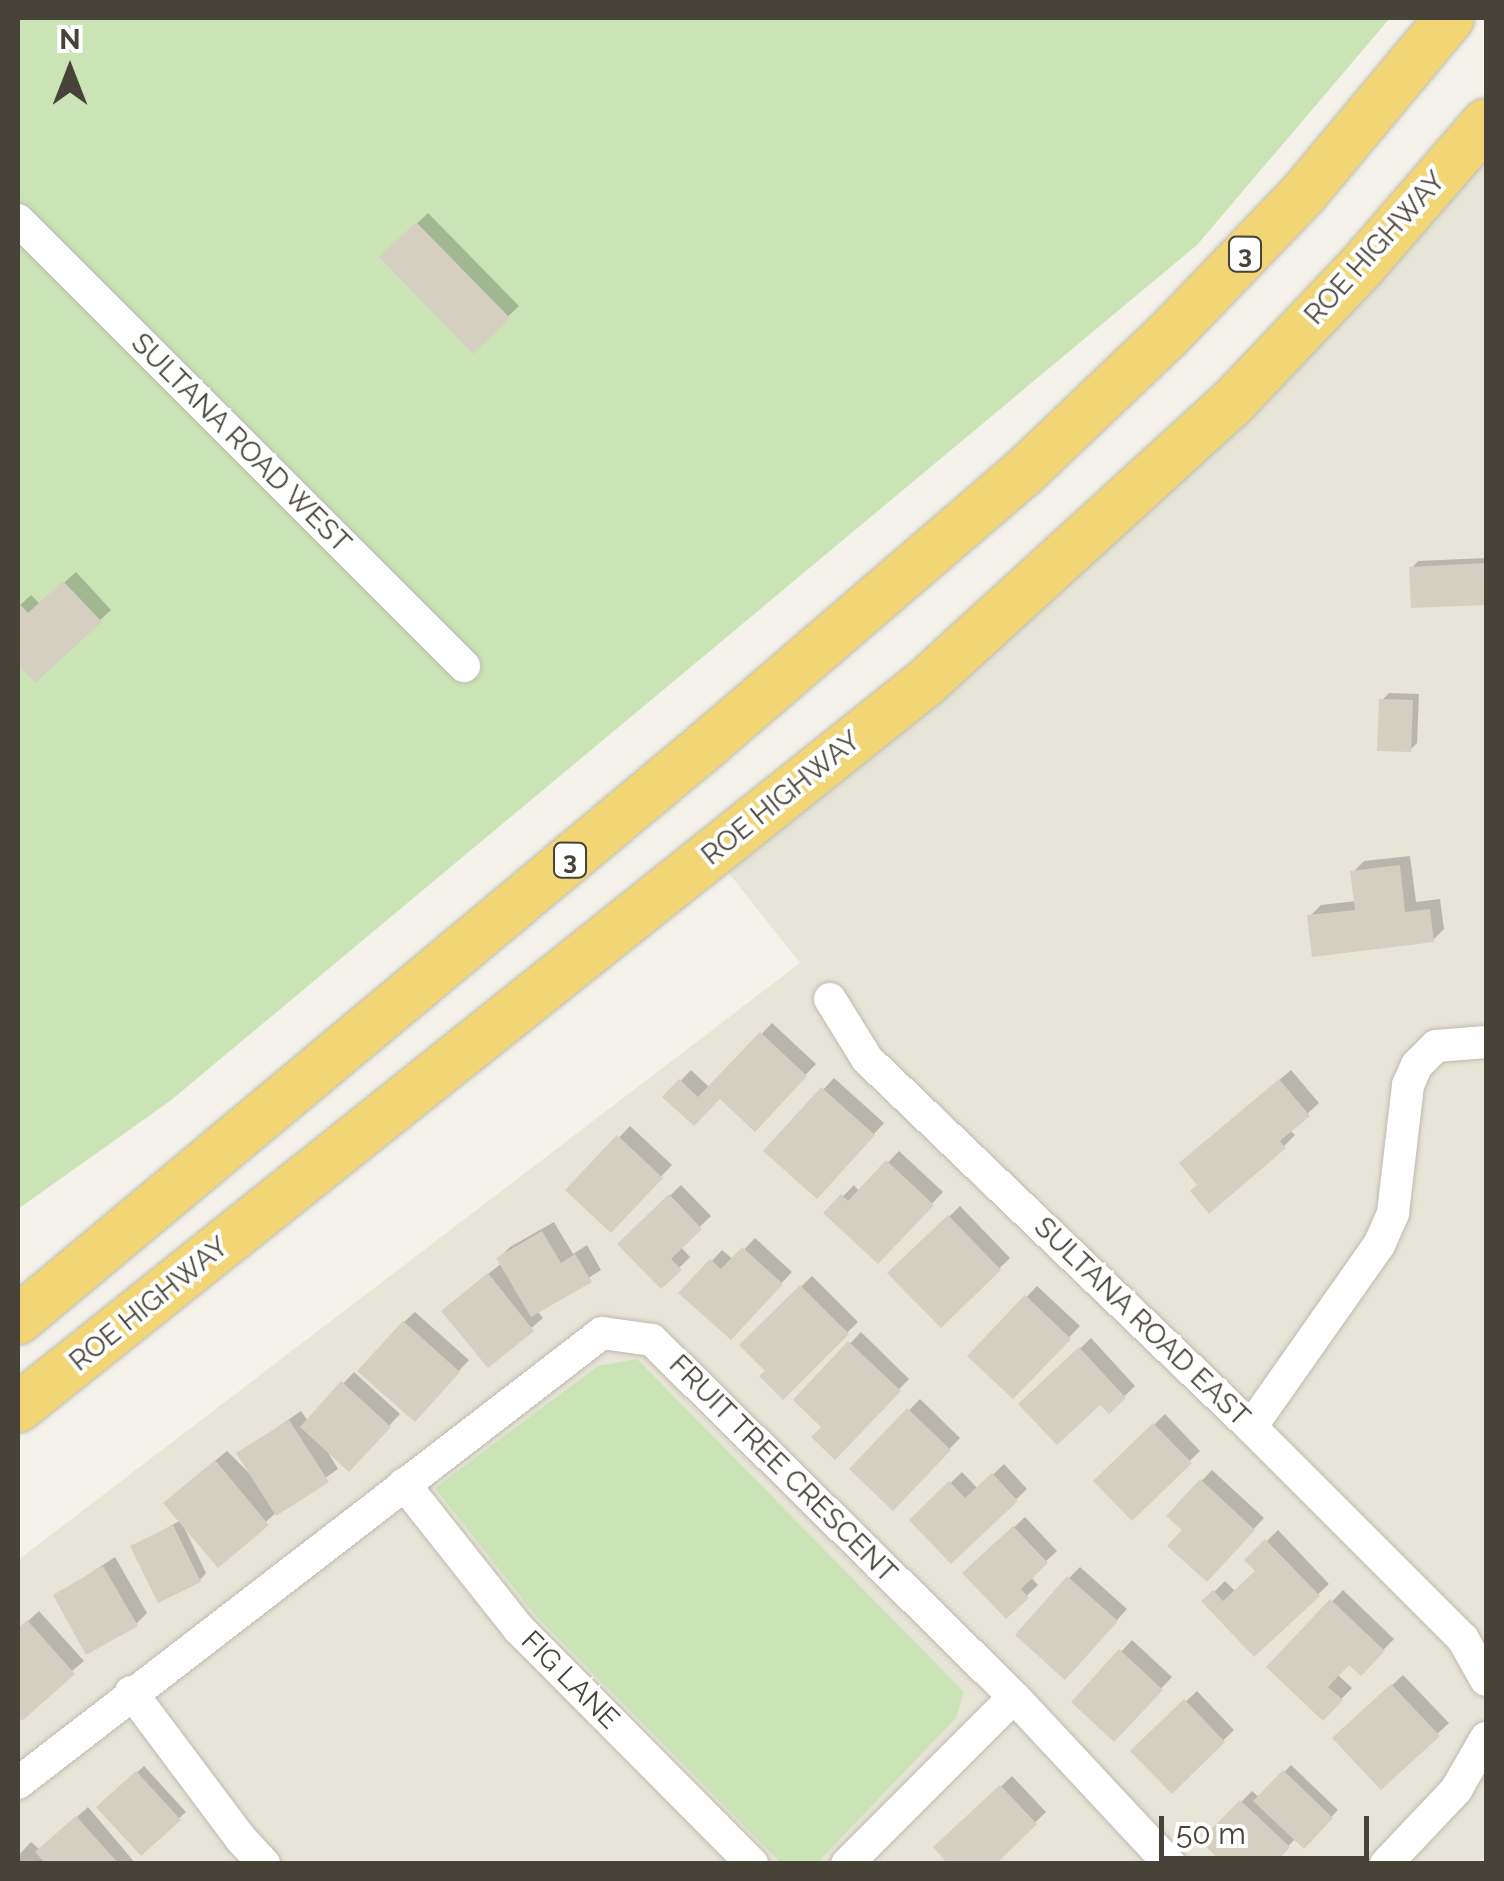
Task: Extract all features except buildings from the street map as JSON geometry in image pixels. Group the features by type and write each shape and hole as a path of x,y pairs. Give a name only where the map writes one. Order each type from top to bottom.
{"highway":[{"name":"3","path":"18,1320 666,780 1023,474 1167,336 1305,192 1450,18"},
{"name":"ROE HIGHWAY","path":"18,1408 924,684 1231,404 1362,266 1486,124"},
{"path":"18,1302 112,1242"},
{"path":"18,1420 88,1353"}],"street":[{"name":"SULTANA ROAD WEST","path":"18,220 464,666"},
{"name":"SULTANA ROAD EAST","path":"830,999 867,1059 1475,1645 1486,1680"},
{"path":"1251,1427 1380,1246 1393,1213 1408,1085 1417,1065 1436,1046 1486,1042"},
{"name":"FRUIT TREE CRESCENT","path":"18,1783 131,1692 602,1334 652,1340 1014,1697 1170,1864"},
{"name":"FIG LANE","path":"404,1484 519,1629 752,1864"},
{"path":"131,1692 241,1840 264,1864"},
{"path":"847,1864 1014,1697"},
{"path":"1386,1864 1456,1790 1486,1738"},
{"path":"1456,1790 1486,1772"}],"shaded area":[{"path":"1486,123 1486,1863 18,1864 18,1560 800,963 713,853 924,684"}],"green space":[{"path":"18,18 1390,18 1197,245 170,1101 18,1209"},
{"path":"637,1359 964,1692 956,1718 817,1863 781,1863 536,1616 435,1488 598,1366"}]}
